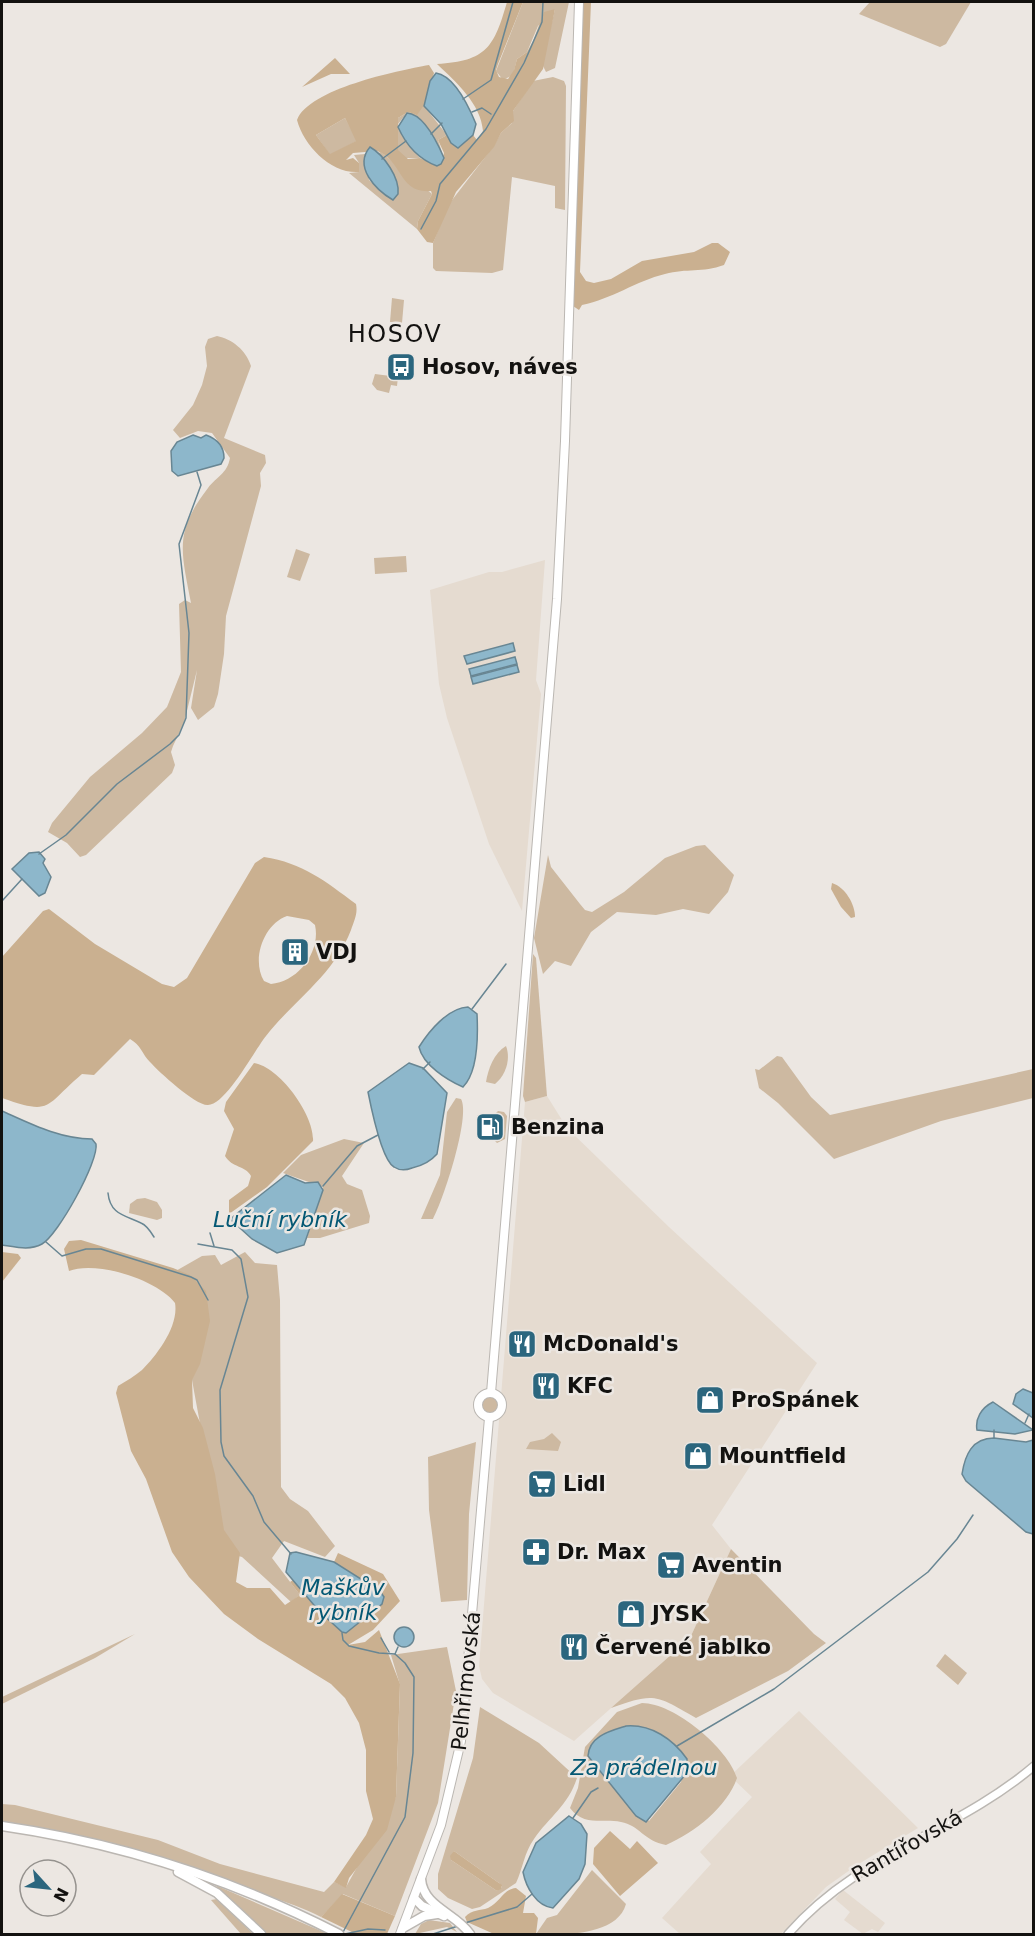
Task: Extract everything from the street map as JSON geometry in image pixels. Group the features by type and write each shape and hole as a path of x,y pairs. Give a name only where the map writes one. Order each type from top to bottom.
{"main road":[{"path":"491,1393 557,599 565,441 579,2"},
{"path":"491,1393 497,1396 502,1405 498,1414 489,1418 480,1413 478,1404 482,1396 491,1393"},
{"name":"Pelhřimovská","path":"402,1931 443,1817 461,1741 489,1418"},
{"path":"2,1826 75,1839 132,1853 203,1876 309,1920 339,1935"},
{"path":"75,1839 172,1870 198,1881 227,1901 261,1935"},
{"path":"421,1879 427,1899"},
{"path":"414,1898 427,1899 467,1933"},
{"path":"414,1898 422,1906 458,1923"},
{"path":"402,1931 424,1916 441,1914"}],"street":[{"name":"Rantířovská","path":"788,1935 831,1892 861,1870 1000,1791 1034,1766"}],"shaded area":[{"path":"507,2 523,2 496,70 499,77 508,79 517,59 527,52 533,41 544,12 555,9 543,69 513,111 514,121 501,133 494,147 456,192 433,243 427,242 417,229 418,221 432,194 431,191 420,191 412,187 392,161 377,151 353,153 346,160 353,158 359,163 359,172 338,168 312,148 297,120 305,109 318,99 335,91 376,77 429,65 434,73 424,106 417,115 408,112 398,118 398,150 408,159 420,158 437,166 441,164 444,153 438,140 447,135 451,143 460,147 473,135 477,140 483,131 473,103 437,64 467,59 486,49 498,30","holes":["345,118 356,141 330,154 316,135"]},
{"path":"523,2 569,2 555,68 546,72 542,64 555,9 538,26 527,52 517,59 513,75 503,80 496,71"},
{"path":"583,2 591,2 580,272 586,281 594,283 611,279 642,261 694,252 712,243 718,243 730,252 724,265 654,277 604,299 582,305 579,310 573,306"},
{"path":"870,2 971,2 946,44 940,47 859,14"},
{"path":"335,58 350,74 331,74 302,87"},
{"path":"553,77 564,81 566,86 565,210 555,208 555,186 512,177 503,270 492,273 436,271 433,268 433,243 449,204 493,147 501,133 512,123 513,111 533,81"},
{"path":"424,106 447,135 438,140 444,158 430,131 419,119 407,113 398,124 398,118 408,112 417,114"},
{"path":"345,118 357,141 330,155 316,135"},
{"path":"398,124 402,136 420,158 403,158 398,151"},
{"path":"381,152 432,194 418,221 417,229 349,173 359,172 359,163 354,155 365,154 369,180 388,197 382,159 378,153"},
{"path":"392,298 404,300 402,323 390,322"},
{"path":"217,336 238,346 246,355 251,366 224,438 265,455 266,463 260,473 261,486 226,616 224,654 218,694 214,707 198,720 191,708 197,670 184,723 171,752 175,765 172,773 86,855 80,857 67,843 48,832 52,823 90,777 142,733 167,707 181,672 179,604 185,600 191,603 183,555 185,530 197,503 224,471 230,458 212,433 198,431 180,438 173,430 193,405 207,366 205,347 208,339"},
{"path":"375,374 398,377 397,386 391,385 389,393 377,390 372,384"},
{"path":"296,549 310,554 300,581 287,577"},
{"path":"406,556 407,572 375,574 374,558"},
{"path":"545,560 536,680 541,694 522,911 489,844 447,718 439,684 430,590 489,572 502,572"},
{"path":"705,845 734,875 728,892 709,914 683,909 656,915 617,912 591,932 571,966 555,961 543,974 534,938 548,855 551,867 585,910 592,912 624,892 665,858 696,846"},
{"path":"264,857 302,868 356,904 356,914 344,946 324,974 266,1036 223,1096 215,1103 208,1105 195,1100 161,1073 147,1059 137,1044 130,1039 94,1075 82,1074 47,1105 31,1106 2,1098 2,957 43,911 49,909 95,944 162,984 174,987 187,978 255,863","holes":["287,916 309,920 315,925 316,935 311,955 305,964 298,972 281,982 271,984 264,981 259,963 266,934 272,926"]},
{"path":"832,883 841,888 848,897 855,917 851,918 841,907 831,889"},
{"path":"533,954 536,958 547,1096 525,1102 523,1096"},
{"path":"506,1046 508,1061 502,1076 495,1084 486,1082 492,1062"},
{"path":"777,1056 782,1057 811,1097 830,1115 1033,1069 1033,1098 941,1121 834,1159 778,1103 759,1088 755,1069 759,1070"},
{"path":"254,1063 274,1073 294,1094 308,1119 313,1141 267,1187 229,1214 229,1200 248,1186 251,1176 231,1163 225,1156 234,1129 224,1111 226,1102"},
{"path":"547,1096 567,1128 669,1227 817,1363 712,1525 731,1549 690,1638 574,1741 493,1693 482,1679 479,1666 525,1102"},
{"path":"456,1098 461,1099 463,1108 454,1159 433,1219 421,1219 440,1175 447,1112"},
{"path":"498,1111 504,1112 507,1116 505,1139 497,1143 492,1138 494,1115"},
{"path":"344,1139 364,1143 342,1176 347,1184 362,1190 370,1216 369,1223 320,1238 307,1238 323,1187 283,1173 301,1155"},
{"path":"145,1198 157,1202 162,1210 162,1218 157,1220 129,1213 130,1204 137,1199"},
{"path":"81,1240 173,1268 190,1275 206,1291 210,1321 200,1364 192,1380 193,1408 203,1428 215,1474 224,1530 240,1553 236,1582 247,1588 270,1588 285,1605 300,1595 290,1582 293,1580 326,1619 380,1591 334,1562 338,1553 383,1574 400,1601 373,1630 348,1645 365,1642 379,1630 400,1684 396,1797 387,1830 349,1878 346,1888 334,1882 366,1835 373,1819 366,1791 366,1750 359,1723 345,1698 331,1684 258,1639 224,1614 189,1577 172,1552 146,1479 131,1451 116,1393 118,1386 142,1370 166,1340 174,1321 175,1303 155,1287 126,1274 95,1268 69,1271 64,1249 69,1241"},
{"path":"2,1252 18,1254 21,1258 2,1282"},
{"path":"245,1252 255,1263 277,1265 280,1300 281,1487 290,1499 308,1511 335,1546 325,1557 284,1541 272,1558 300,1595 291,1602 242,1557 224,1552 174,1272 202,1256 215,1255 221,1265"},
{"path":"490,1396 496,1399 499,1405 496,1411 490,1414 484,1411 481,1405 484,1399"},
{"path":"552,1433 561,1442 558,1451 526,1449 530,1442 544,1439"},
{"path":"476,1442 469,1514 467,1600 441,1602 429,1510 428,1457"},
{"path":"731,1549 814,1634 826,1643 788,1671 696,1718 672,1704 655,1698 637,1700 611,1708 690,1638"},
{"path":"135,1634 95,1658 2,1704 2,1697"},
{"path":"447,1647 456,1691 438,1803 395,1916 343,1894 321,1917 234,1882 136,1851 2,1822 2,1804 15,1805 158,1840 220,1864 324,1892 334,1882 346,1887 396,1797 400,1685 391,1655"},
{"path":"945,1654 967,1673 958,1685 936,1666"},
{"path":"642,1703 669,1710 698,1729 711,1741 732,1766 737,1778 718,1809 688,1834 666,1845 652,1840 633,1826 614,1821 594,1821 581,1818 570,1808 578,1788 585,1747 617,1712","holes":["626,1726 653,1731 668,1739 687,1759 681,1782 649,1821 607,1781 588,1756 601,1736"]},
{"path":"480,1707 539,1743 577,1778 569,1796 531,1844 516,1883 480,1907 472,1909 448,1898 438,1889 438,1874 473,1758","holes":["454,1851 502,1887 497,1891 451,1860"]},
{"path":"799,1711 918,1828 826,1887 781,1934 680,1934 662,1918 711,1864 700,1852 752,1797 730,1776"},
{"path":"610,1831 630,1849 637,1841 658,1863 620,1896 593,1864 594,1848"},
{"path":"454,1851 502,1885 501,1889 497,1891 451,1860 450,1856"},
{"path":"592,1870 626,1904 621,1915 601,1928 588,1931 536,1934 547,1918 557,1915"},
{"path":"215,1885 328,1934 266,1934"},
{"path":"516,1888 526,1896 523,1913 534,1913 538,1918 536,1934 494,1934 467,1922 465,1917 468,1914 488,1908 508,1891"},
{"path":"843,1890 885,1923 878,1932 872,1929 863,1934 844,1920 850,1912 835,1899"},
{"path":"342,1894 395,1916 387,1934 356,1934 321,1917"},
{"path":"217,1899 253,1934 241,1934 211,1900"},
{"path":"429,1920 450,1923 457,1932 447,1927 415,1934 421,1924"}],"water":[{"path":"436,73 443,75 455,86 476,124 473,135 458,148 451,143 441,124 424,106 430,81"},
{"path":"407,113 419,118 430,131 444,158 441,164 437,166 424,159 413,151 405,140 398,127"},
{"path":"370,147 386,161 394,174 398,194 393,200 374,184 365,170 365,155"},
{"path":"193,435 201,438 206,435 217,441 223,450 224,458 221,464 178,476 172,471 171,451 177,442"},
{"path":"513,643 515,651 467,664 464,656"},
{"path":"515,657 517,664 471,676 469,669"},
{"path":"517,665 519,672 473,684 471,677"},
{"path":"39,852 45,859 43,863 51,877 45,893 39,896 12,869 29,853"},
{"path":"468,1007 477,1014 477,1042 472,1072 463,1087 430,1066 419,1047 446,1016 453,1011"},
{"path":"409,1063 423,1068 447,1093 437,1154 422,1165 401,1170 394,1167 385,1154 368,1092"},
{"path":"2,1111 57,1134 92,1139 96,1144 91,1166 67,1213 49,1238 42,1244 32,1247 2,1245"},
{"name":"Luční rybník","path":"286,1175 305,1183 318,1182 323,1190 304,1245 277,1253 252,1239 230,1219"},
{"path":"1023,1389 1033,1393 1033,1418 1013,1404 1016,1394"},
{"path":"993,1402 1033,1430 1015,1434 977,1430 980,1414"},
{"path":"994,1438 1026,1442 1033,1440 1033,1534 1026,1532 966,1481 962,1474 965,1460 975,1444"},
{"name":"Maškův rybník","path":"296,1552 334,1562 380,1591 384,1597 382,1604 346,1633 342,1632 319,1611 286,1572 290,1553"},
{"path":"404,1627 411,1630 414,1637 411,1644 404,1647 397,1644 394,1637 397,1630"},
{"name":"Za prádelnou","path":"626,1726 653,1730 661,1734 687,1759 686,1774 646,1822 636,1816 588,1756 592,1744 601,1735"},
{"name":"Za prádelnou","path":"569,1816 581,1824 587,1834 585,1864 579,1879 553,1908 537,1900 523,1872 536,1843"}],"waterway":[{"path":"463,99 491,80 513,2"},
{"path":"421,229 436,201 440,184 486,129 524,63 542,22 543,2"},
{"path":"472,112 482,108 491,114"},
{"path":"431,134 442,123"},
{"path":"382,159 406,141"},
{"path":"39,854 66,835 117,784 179,735 186,718 189,633 179,544 201,485 197,472"},
{"path":"2,901 22,879"},
{"path":"472,1009 506,964"},
{"path":"423,1069 430,1062"},
{"path":"323,1186 357,1146 378,1135"},
{"path":"108,1193 115,1210 143,1224 154,1237"},
{"path":"210,1233 214,1246"},
{"path":"46,1242 62,1256 86,1249 101,1249 191,1277 197,1280 208,1300"},
{"path":"198,1244 232,1250 241,1259 248,1297 220,1390 221,1442 224,1456 253,1496 264,1522 291,1554"},
{"path":"1025,1423 1029,1414"},
{"path":"994,1430 994,1438"},
{"path":"677,1746 774,1689 928,1572 957,1539 973,1515"},
{"path":"342,1633 343,1640 349,1646 395,1654 405,1663 414,1677 413,1753 405,1817 342,1934"},
{"path":"381,1638 389,1652"},
{"path":"395,1654 398,1647"},
{"path":"573,1818 591,1792 598,1788"},
{"path":"465,1923 517,1907 532,1894"},
{"path":"433,1934 458,1926"},
{"path":"345,1934 368,1929 385,1930"}],"place":[{"name":"Hosov, náves","path":"401,367"},
{"name":"VDJ","path":"295,952"},
{"name":"Benzina","path":"490,1127"},
{"name":"McDonald's","path":"522,1344"},
{"name":"KFC","path":"546,1386"},
{"name":"ProSpánek","path":"710,1400"},
{"name":"Mountfield","path":"698,1456"},
{"name":"Lidl","path":"542,1484"},
{"name":"Dr. Max","path":"536,1552"},
{"name":"Aventin","path":"671,1565"},
{"name":"JYSK","path":"631,1614"},
{"name":"Červené jablko","path":"574,1647"}],"district":[{"name":"HOSOV","path":"395,334"}]}
